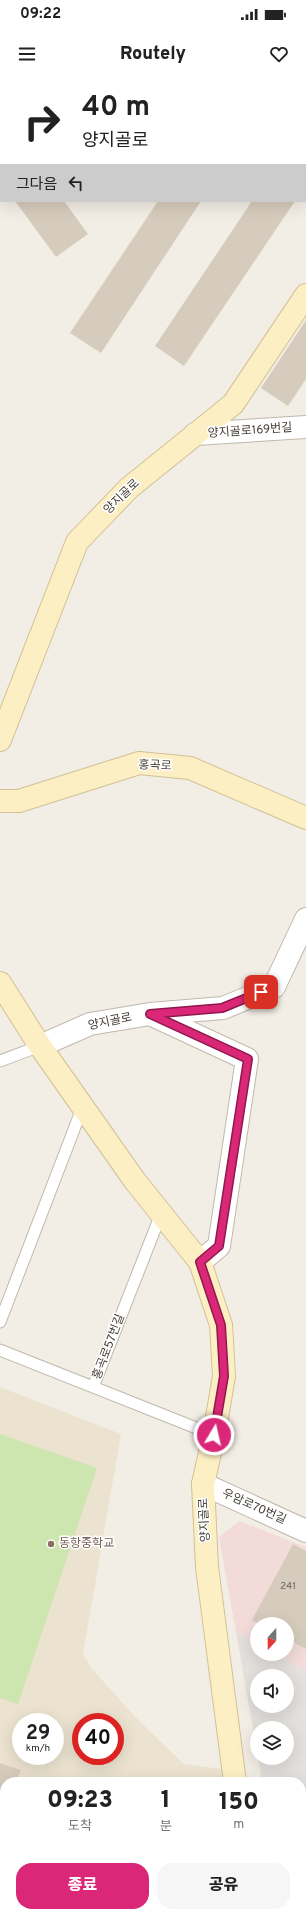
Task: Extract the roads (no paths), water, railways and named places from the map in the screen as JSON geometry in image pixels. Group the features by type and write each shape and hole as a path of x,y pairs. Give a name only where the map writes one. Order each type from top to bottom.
{"street":[{"name":"양지골로","path":"0,740 77,542 129,488 233,404 306,294"},
{"name":"양지골로169번길","path":"195,434 306,428"},
{"name":"홍곡로","path":"0,801 19,801 139,763 190,768 306,818"},
{"path":"150,1014 222,1008 274,987 306,919"},
{"name":"양지골로","path":"0,983 40,1046 135,1180 200,1262 221,1325 224,1376 214,1435 203,1484 207,1567 234,1777"},
{"name":"양지골로","path":"40,1046 90,1024 150,1014"},
{"path":"150,1014 248,1059 219,1246 200,1262"},
{"name":"우암로70번길","path":"203,1484 306,1531"}],"lane":[{"path":"0,1061 40,1046"},
{"path":"0,1322 83,1106"},
{"name":"홍곡로57번길","path":"0,1350 93,1387 161,1214"},
{"path":"93,1387 214,1435"}],"place":[{"name":"동항중학교","path":"51,1544"}]}
